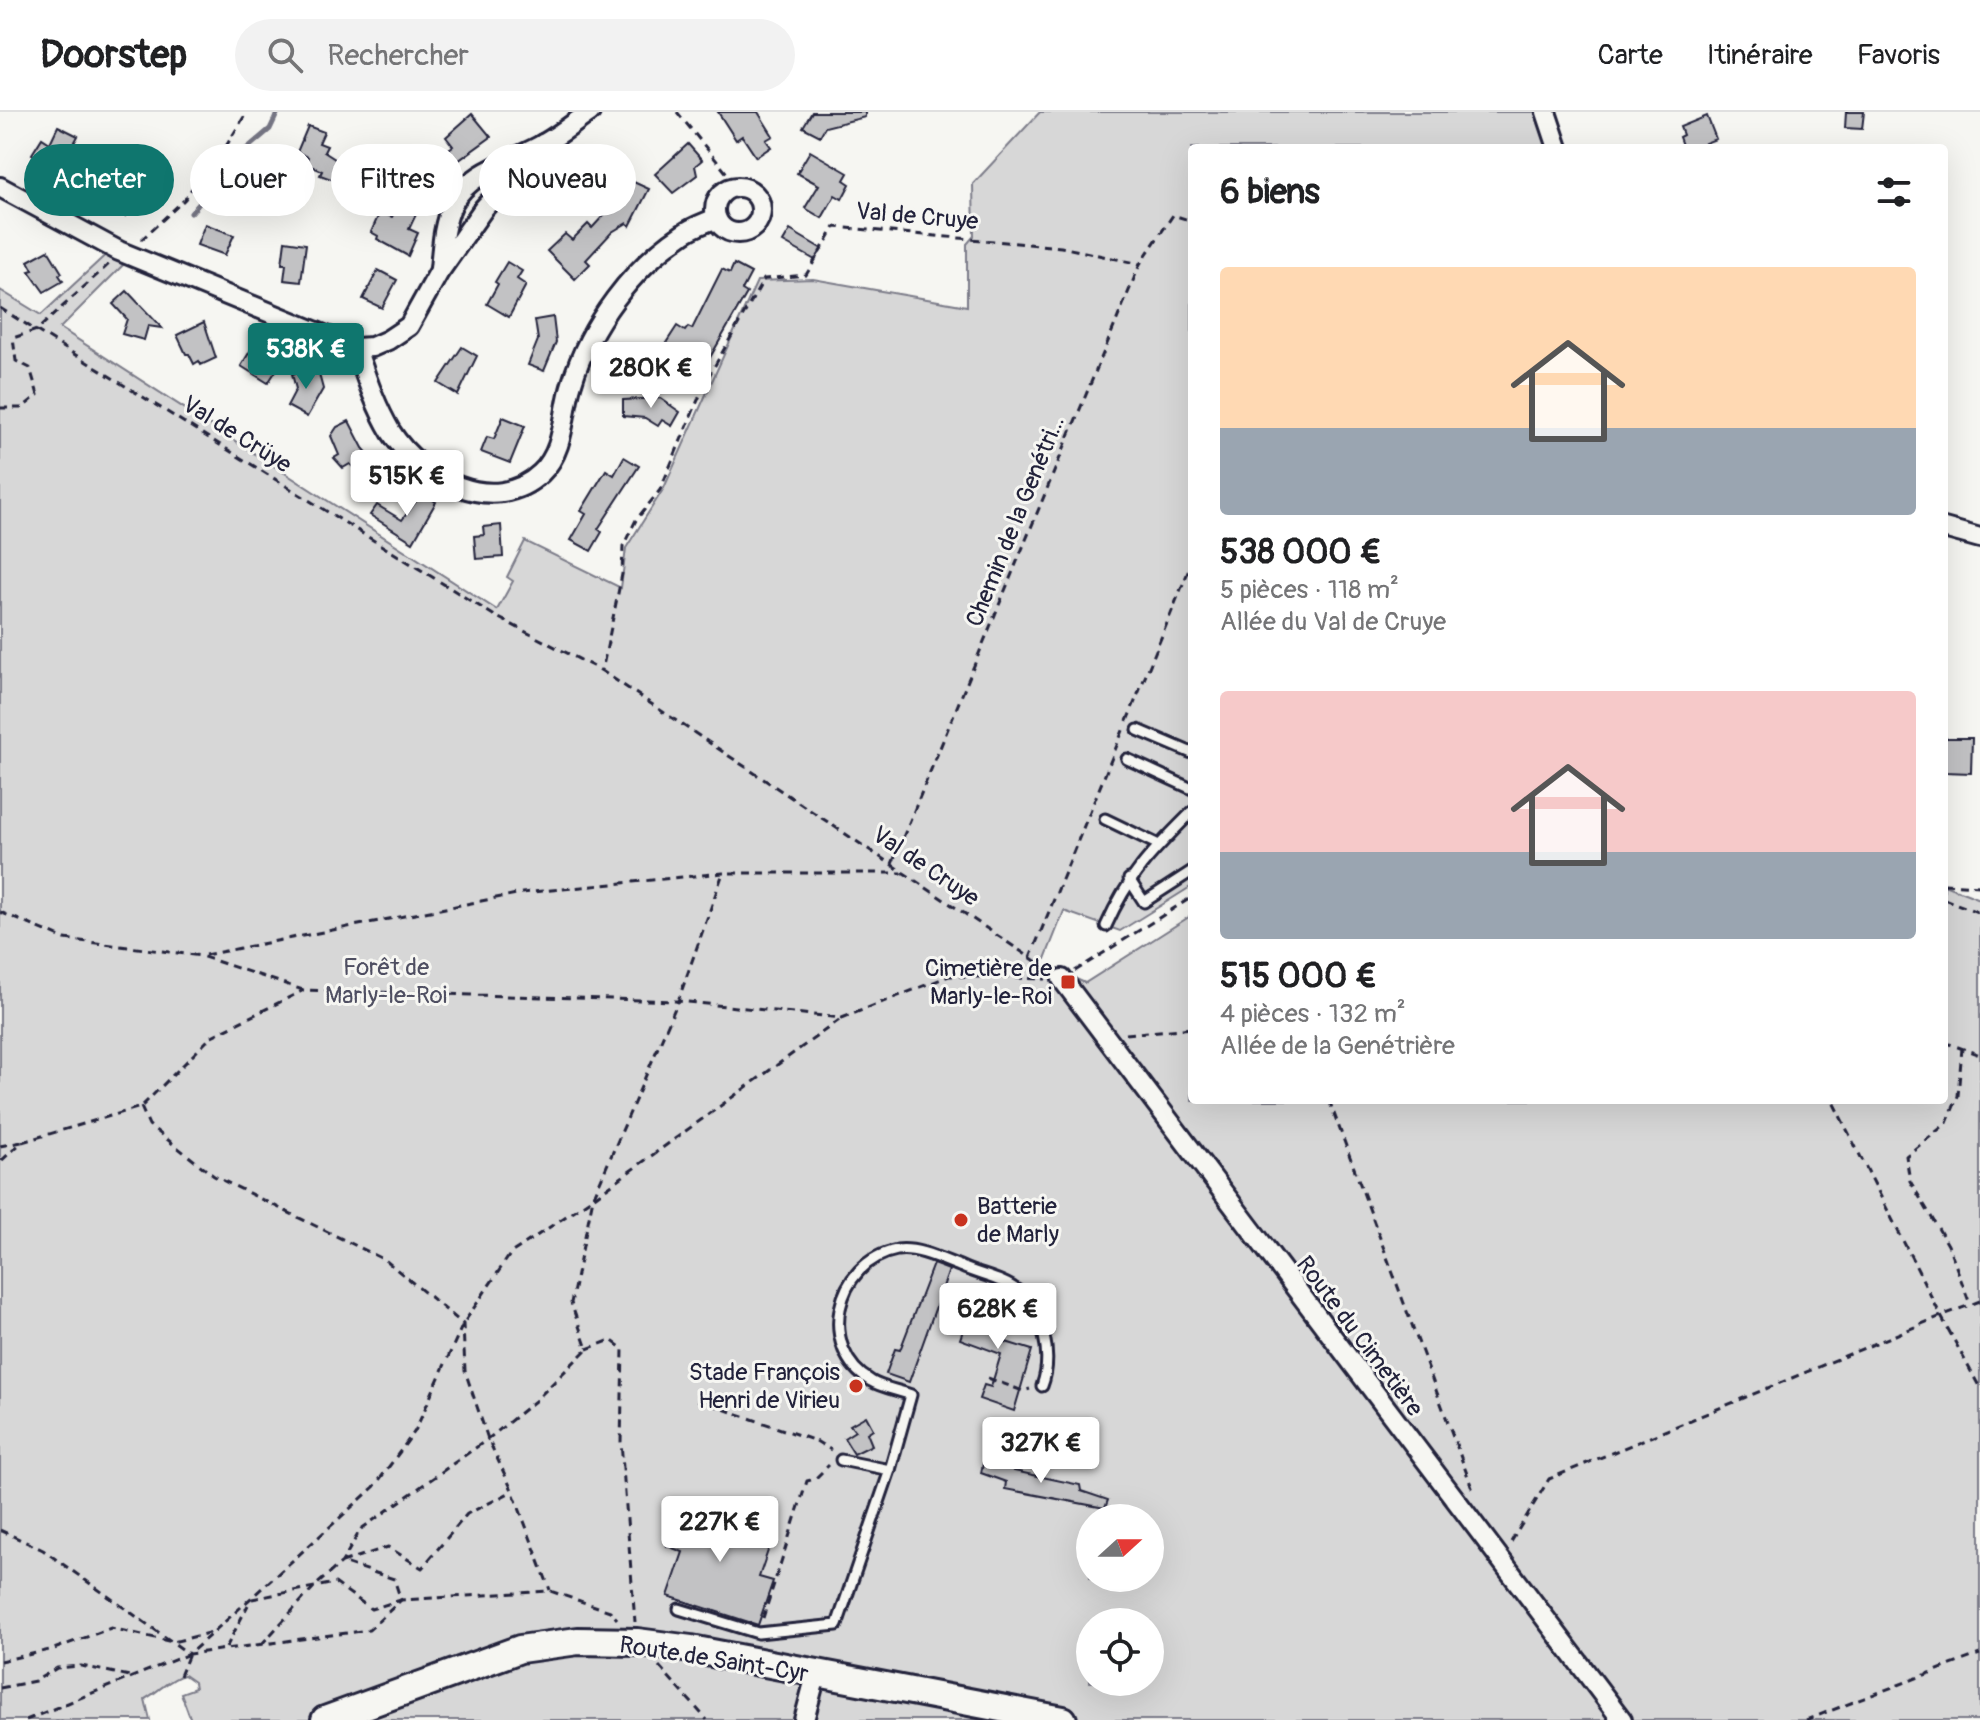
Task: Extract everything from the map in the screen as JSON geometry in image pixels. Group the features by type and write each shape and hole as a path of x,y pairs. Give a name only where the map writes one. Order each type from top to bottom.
{"main road":[{"name":"Route de Saint-Cyr","path":"325,1720 520,1649 578,1641 637,1642 1063,1720"}],"street":[{"path":"543,144 590,112"},
{"path":"1546,112 1557,144"},
{"path":"439,272 443,230 454,202 479,178"},
{"path":"0,187 119,251 356,348 372,347 409,326 439,272 479,215"},
{"path":"738,187 755,194 762,211 755,227 739,234 724,229 716,218 715,204 725,191 738,187"},
{"path":"356,348 371,392 392,434 410,455 431,473 476,492 510,490 541,474 560,446 572,381 596,328 630,280 683,233 716,218"},
{"path":"1948,529 1980,538"},
{"name":"Route du Cimetière","path":"1062,979 1102,1036 1622,1720"},
{"path":"804,1720 816,1675"}],"lane":[{"path":"1138,730 1188,751"},
{"path":"1127,759 1188,787"},
{"path":"1106,926 1129,879 1188,816"},
{"path":"1105,819 1159,845"},
{"path":"1129,879 1144,902 1188,874"},
{"path":"679,1609 758,1633 837,1625 890,1470 911,1395 869,1381 847,1356 838,1327 843,1292 860,1267 898,1250 935,1256 1017,1290 1035,1310 1046,1346 1046,1375 1042,1386"},
{"path":"841,1460 890,1470"}],"path":[{"path":"677,112 738,187"},
{"name":"Chemin de la Genétri...","path":"892,865 1140,264 1173,215 1188,220"},
{"name":"Val de Cruye","path":"602,671 623,546 636,520 660,490 706,381 764,279 806,275 835,227 1061,247 1140,264"},
{"name":"Val de Crüye","path":"0,308 495,616"},
{"path":"0,408 22,408"},
{"path":"1030,958 1188,572"},
{"name":"Val de Cruye","path":"495,616 602,671 1062,979"},
{"path":"587,1349 571,1303 593,1198 678,1001 723,873"},
{"path":"201,956 522,893 723,873 903,873"},
{"path":"1948,886 1980,886"},
{"path":"180,1676 189,1654 374,1487 415,1431 463,1324 511,1253 593,1198 842,1018 949,976 1062,979 1188,900"},
{"path":"1948,901 1980,913"},
{"path":"0,912 65,939 201,956 303,990 678,1001 842,1018"},
{"path":"0,1146 141,1107 212,1036 303,990"},
{"path":"1102,1036 1188,1028"},
{"path":"1948,1043 1980,1055"},
{"path":"1962,1048 1958,1096 1947,1123 1906,1156 1910,1181 1948,1245 1970,1304"},
{"path":"1330,1104 1479,1505"},
{"path":"1834,1104 1980,1388"},
{"path":"141,1107 149,1125 214,1176 385,1260 463,1324 465,1371 488,1439 513,1492 550,1591"},
{"path":"0,1162 22,1142"},
{"path":"1500,1560 1549,1479 1980,1301"},
{"path":"261,1645 314,1587 342,1562 361,1529 488,1439 535,1401 587,1349 611,1340 623,1349 621,1442 637,1642"},
{"path":"988,1378 1023,1391 1042,1386"},
{"path":"697,1400 816,1441 836,1452 841,1460 827,1466 815,1479 807,1481 758,1633"},
{"path":"342,1562 388,1547 422,1568 467,1514 513,1492"},
{"path":"0,1530 43,1550 189,1654"},
{"path":"342,1562 394,1579 401,1600"},
{"path":"250,1600 335,1583 371,1609 401,1600 550,1591 610,1611 707,1720"},
{"path":"225,1649 250,1600"},
{"path":"26,1720 189,1654 369,1630 401,1600"},
{"path":"0,1661 54,1649 111,1628 173,1642 215,1631"},
{"path":"1806,1720 1980,1654"},
{"path":"0,1688 35,1681 57,1668 81,1666 131,1676"}],"green space":[{"name":"Forêt de Marly-le-Roi","path":"1040,112 1535,112 1547,144 1188,144 1188,888 1120,931 1064,911 1043,964 1085,983 1188,918 1188,1104 1948,1104 1948,887 1980,899 1980,1720 191,1720 181,1693 195,1688 194,1682 184,1675 145,1699 150,1720 0,1720 0,290 41,315 113,248 132,256 60,328 497,610 513,581 507,577 525,541 621,588 626,548 664,488 757,281 813,279 967,306 967,244 974,236 973,184"}],"building":[{"path":"718,112 758,112 773,136 766,140 771,147 756,157 742,136 736,140"},
{"path":"812,112 865,112 865,117 825,127 820,136 803,127"},
{"path":"1846,112 1864,112 1862,129 1845,128"},
{"path":"472,114 491,137 463,157 463,144 451,144 446,137"},
{"path":"1707,116 1716,139 1705,144 1682,144 1680,127"},
{"path":"58,126 78,136 74,144 38,144 42,138 50,143"},
{"path":"308,126 324,132 319,143 327,146 324,152 331,157 331,179 320,175 322,171 315,168 315,144 300,144"},
{"path":"688,144 702,160 695,166 697,175 673,193 655,174"},
{"path":"810,151 848,173 844,180 850,184 842,199 835,195 822,218 805,208 819,185 797,173"},
{"path":"636,183 649,189 636,214"},
{"path":"378,216 415,216 409,229 418,233 408,256 377,239 378,236 371,232"},
{"path":"603,216 635,216 630,226 627,223 612,232 586,260 590,264 575,279 547,251 565,234 572,240 588,224 592,228"},
{"path":"205,224 234,235 225,255 197,245"},
{"path":"790,230 822,249 815,260 783,242"},
{"path":"285,241 306,244 301,282 284,280 286,264 282,264"},
{"path":"48,250 62,273 59,275 63,281 44,292 29,271 33,270 28,261"},
{"path":"507,262 522,271 517,279 526,285 509,317 487,304"},
{"path":"734,264 751,273 742,290 747,293 705,366 690,357 679,374 664,365 674,348 666,343 677,326 685,331 688,327 692,329 722,269 730,273"},
{"path":"378,270 397,280 382,308 363,299"},
{"path":"127,291 162,328 148,326 144,340 122,334 127,319 113,304"},
{"path":"553,317 556,342 544,371 528,365 538,340 535,320"},
{"path":"204,322 216,358 201,365 199,361 194,364 177,335"},
{"path":"270,347 285,357 268,383 241,366 252,348 264,356"},
{"path":"462,347 477,356 458,395 438,383"},
{"path":"317,367 323,389 307,417 287,406 296,389 292,374"},
{"path":"660,398 680,412 672,426 662,420 658,426 645,418 623,416 623,400"},
{"path":"503,417 525,426 510,463 481,452 487,437 494,439"},
{"path":"349,421 370,456 355,469 350,464 343,468 334,458 339,455 331,436 337,427"},
{"path":"624,457 639,466 598,529 602,532 591,551 571,540 586,514 581,511 606,470 614,475"},
{"path":"422,493 436,502 413,542 370,515 377,505 402,520"},
{"path":"501,525 503,557 476,559 474,536 484,535 483,527"},
{"path":"1948,738 1972,738 1971,773 1948,772"},
{"path":"933,1264 949,1270 909,1382 886,1374 895,1349 900,1350"},
{"path":"976,1294 998,1302 995,1310 1016,1317 1006,1342 1032,1350 1014,1411 979,1399 984,1385 991,1387 1001,1354 960,1339"},
{"path":"866,1416 873,1429 867,1433 872,1445 854,1454 844,1438 855,1431 850,1425"},
{"path":"999,1460 1014,1464 1014,1471 1080,1485 1081,1491 1108,1500 1106,1504 1084,1504 1005,1489 1006,1482 981,1473 983,1464 998,1467"},
{"path":"681,1502 774,1533 759,1577 773,1581 758,1625 668,1596 683,1552 667,1546"}],"waterway":[{"path":"252,144 270,129 278,112"}],"place":[{"name":"Cimetière de Marly-le-Roi","path":"1068,982"},
{"name":"Batterie de Marly","path":"961,1220"},
{"name":"Stade François Henri de Virieu","path":"856,1386"}]}
